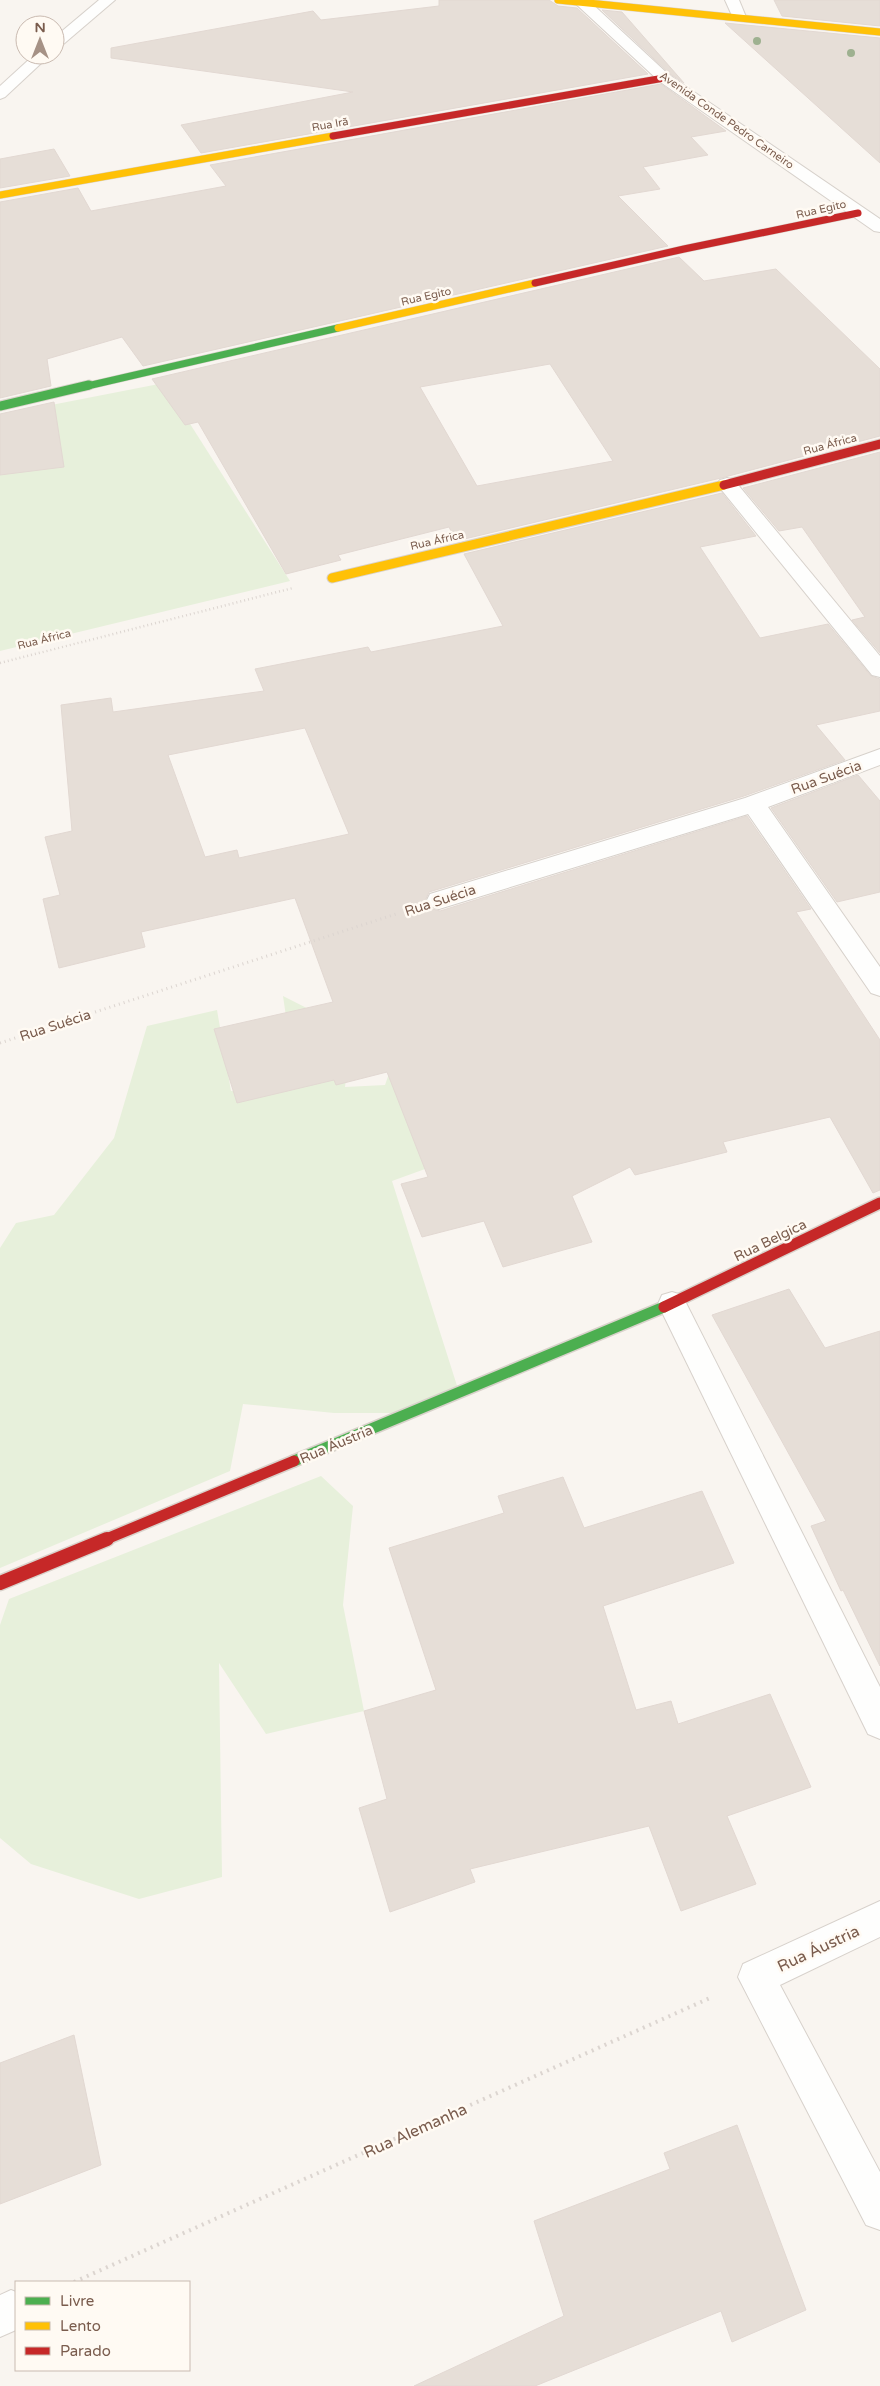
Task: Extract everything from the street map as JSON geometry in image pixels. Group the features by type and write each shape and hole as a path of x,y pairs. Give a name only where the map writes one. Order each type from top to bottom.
{"street":[{"path":"65,36 108,0"},
{"path":"558,0 880,32"},
{"path":"732,0 739,17"},
{"name":"Avenida Conde Pedro Carneiro","path":"582,2 664,78 880,227"},
{"path":"0,94 32,65"},
{"name":"Rua Irã","path":"0,195 664,78"},
{"name":"Rua Egito","path":"0,406 684,249 858,213"},
{"name":"Rua África","path":"332,578 727,484 880,444"},
{"path":"727,484 880,670"},
{"name":"Rua Suécia","path":"439,900 754,804 880,757"},
{"path":"754,804 880,986"},
{"name":"Rua Belgica","path":"672,1304 880,1203"},
{"path":"672,1304 880,1722"},
{"name":"Rua Áustria","path":"0,1583 672,1304"},
{"name":"Rua Áustria","path":"756,1977 880,1919"},
{"path":"756,1977 880,2211"}],"path":[{"name":"Rua África","path":"0,663 332,578"},
{"name":"Rua Suécia","path":"0,1043 439,900"},
{"name":"Rua Alemanha","path":"76,2281 756,1977"}],"green space":[{"path":"164,383 290,581 0,651 0,415"},
{"path":"283,996 352,1031 345,1087 385,1085 392,1065 505,1140 392,1181 459,1392 393,1413 334,1413 243,1404 230,1471 0,1568 0,1248 16,1223 54,1215 114,1138 147,1026 217,1010 231,1091 296,1085"},
{"path":"321,1476 353,1506 343,1605 364,1711 266,1734 219,1663 222,1877 139,1899 31,1864 0,1838 0,1625 9,1599"}],"building":[{"path":"439,0 549,0 558,6 577,8 648,74 201,153 181,125 353,92 111,58 111,48 313,11 321,20 439,6"},
{"path":"774,0 880,0 880,26 782,16"},
{"path":"602,10 622,12 684,83 670,74"},
{"path":"725,23 880,38 880,163"},
{"path":"661,84 726,131 691,137 708,155 643,167 660,189 618,196 668,246 143,366 122,337 47,359 51,386 0,398 0,202 78,188 91,211 226,186 210,165"},
{"path":"54,149 70,176 0,188 0,159"},
{"path":"679,257 704,281 776,269 880,369 880,436 721,478 456,541 449,527 338,555 341,560 286,574 198,422 185,425 152,379","holes":["550,364 613,461 477,486 420,387"]},
{"path":"54,402 64,467 0,475 0,414"},
{"path":"880,452 880,653 852,620 865,617 802,527 779,531 743,488"},
{"path":"722,493 756,536 700,547 760,638 828,624 871,676 880,679 880,711 816,725 845,760 744,796 429,892 425,901 429,908 440,911 747,816 811,909 796,912 880,1040 880,1190 873,1193 830,1117 723,1142 727,1152 635,1175 630,1167 572,1196 592,1242 503,1267 484,1221 422,1237 401,1184 428,1177 387,1072 336,1085 334,1080 237,1103 214,1029 333,1002 295,898 141,932 145,947 59,968 43,899 60,895 45,837 72,831 61,705 111,698 113,712 264,691 255,669 368,647 371,652 503,626 464,554","holes":["305,728 349,834 239,858 237,850 205,857 168,755"]},
{"path":"858,775 880,801 880,892 837,902 771,808"},
{"path":"789,1289 825,1348 880,1331 880,1666 843,1590 841,1591 811,1526 826,1521 712,1315"},
{"path":"563,1477 584,1528 702,1491 734,1563 603,1606 636,1710 671,1701 678,1724 770,1694 811,1787 727,1816 756,1884 681,1911 649,1826 470,1869 475,1882 390,1912 359,1808 387,1799 364,1711 436,1690 389,1548 504,1513 498,1496"},
{"path":"74,2035 101,2165 0,2204 0,2063"},
{"path":"737,2125 806,2310 732,2342 721,2311 535,2386 414,2386 564,2316 534,2221 670,2169 664,2153"}],"traffic: fast":[{"path":"0,406 338,328"},
{"path":"294,1461 664,1307"}],"traffic: slow":[{"path":"558,0 880,32"},
{"path":"0,195 333,136"},
{"path":"338,328 535,283"},
{"path":"332,578 724,485"}],"traffic: jam":[{"path":"333,136 664,78"},
{"path":"535,283 684,249 858,213"},
{"path":"724,485 880,444"},
{"path":"664,1307 880,1203"},
{"path":"0,1583 294,1461"}]}
